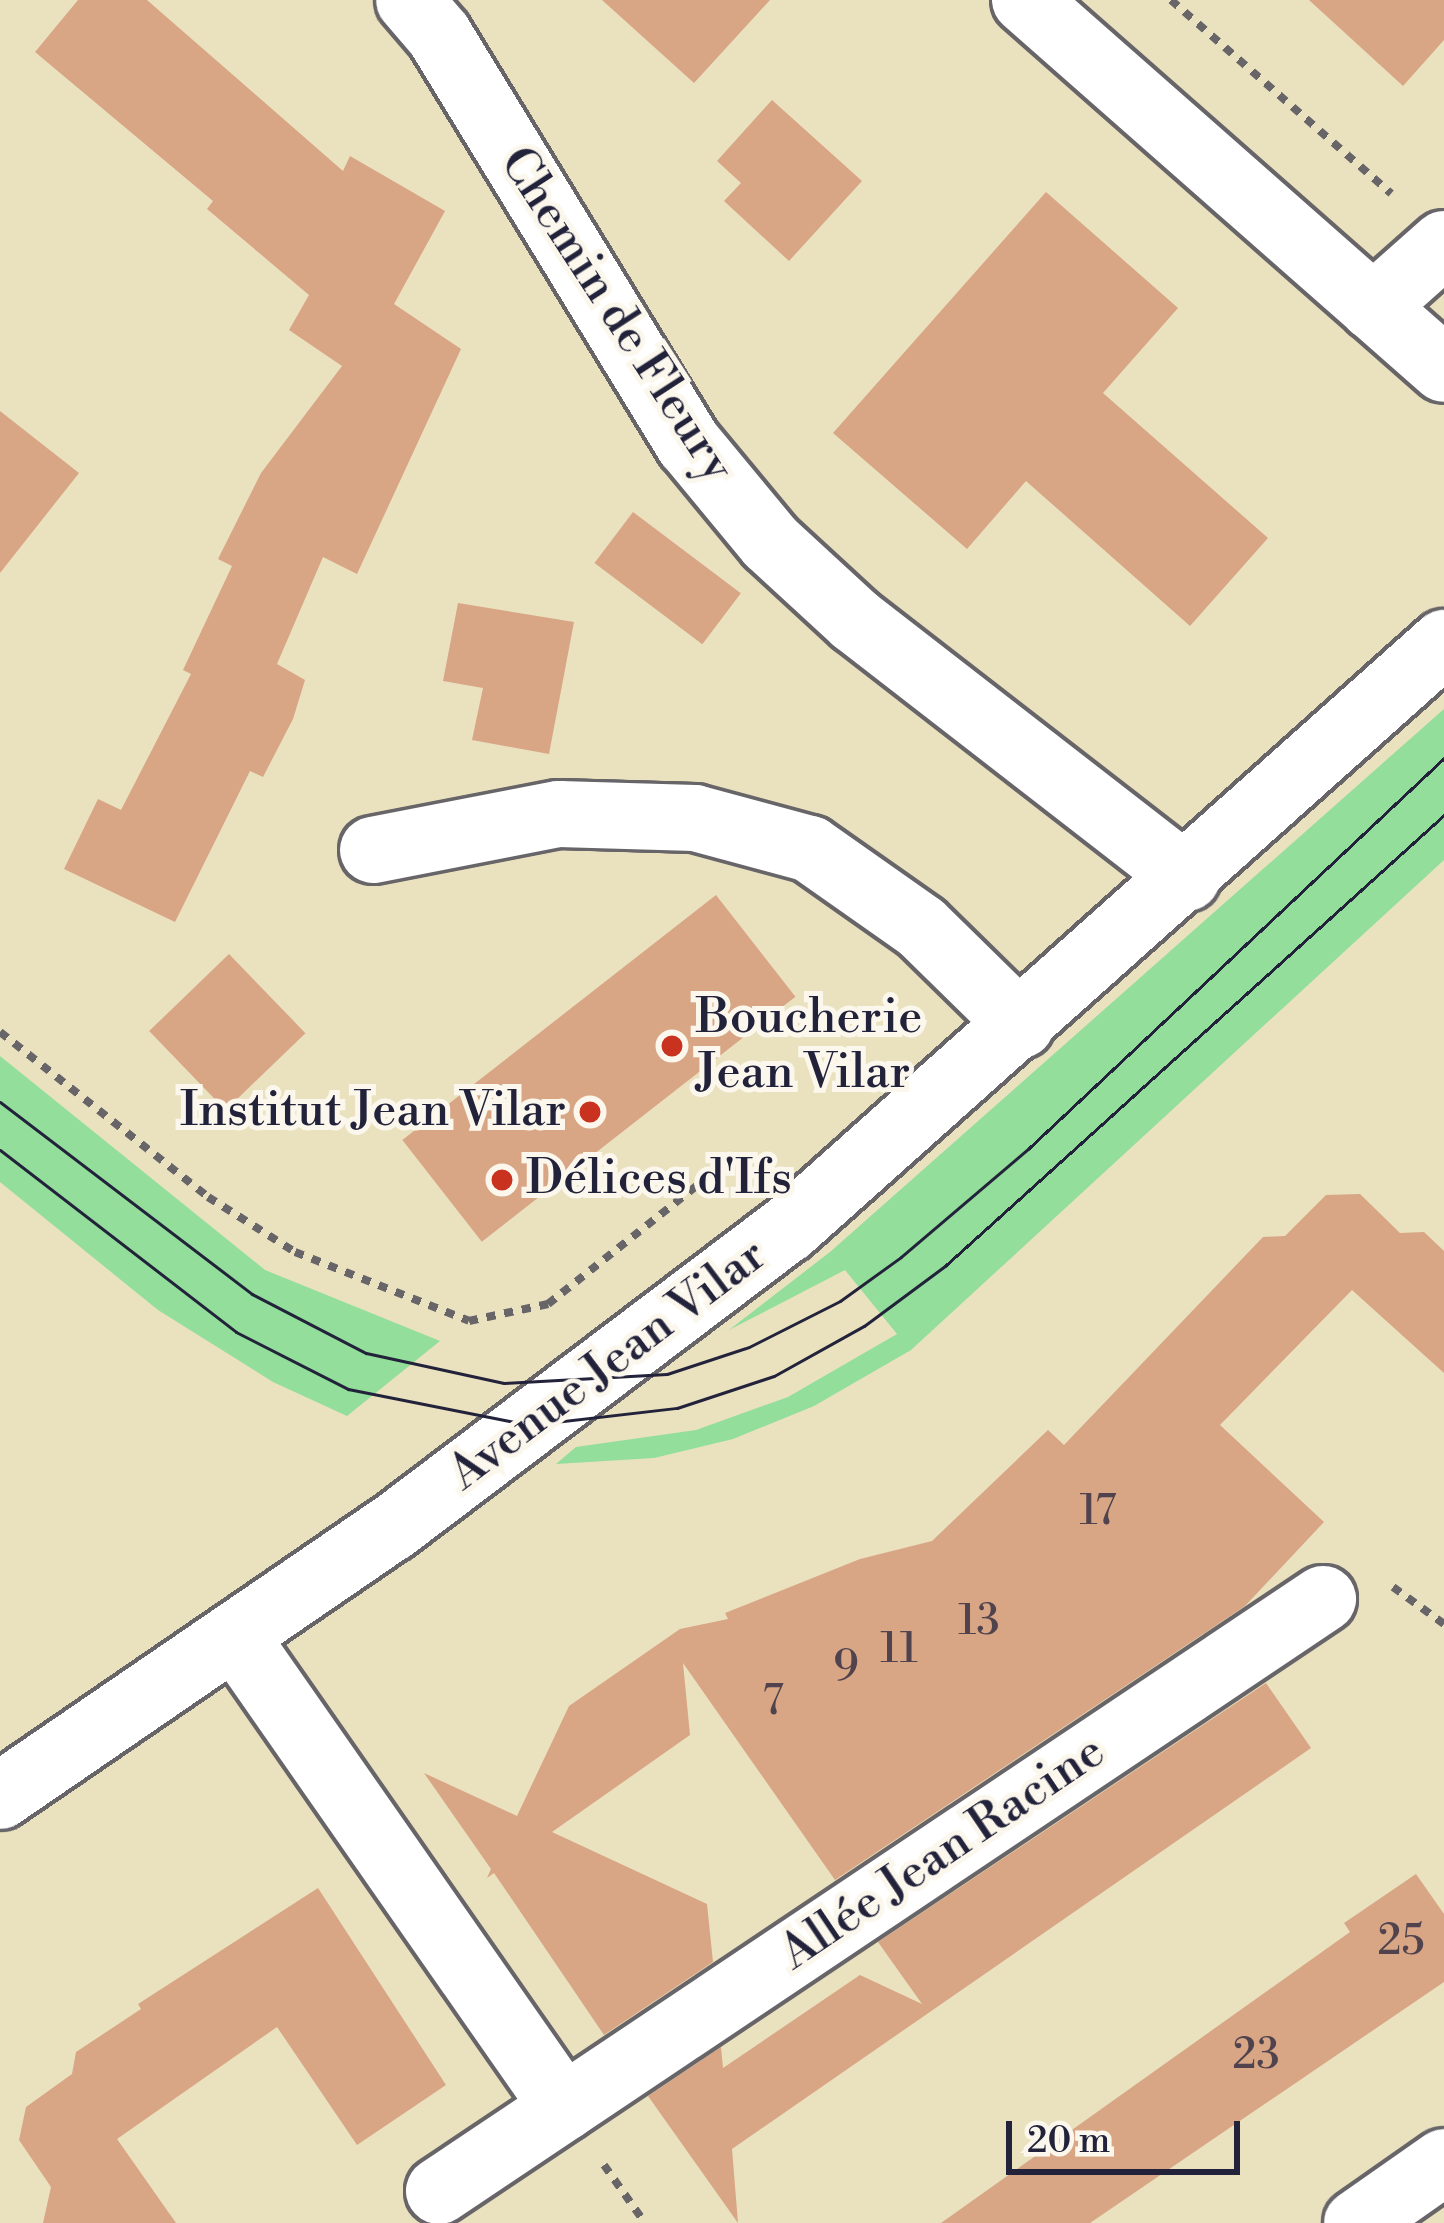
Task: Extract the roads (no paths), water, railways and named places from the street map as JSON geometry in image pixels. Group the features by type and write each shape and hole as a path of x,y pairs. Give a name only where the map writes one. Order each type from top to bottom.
{"street":[{"name":"Chemin de Fleury","path":"409,0 440,35 689,444 770,542 856,621 1186,878"},
{"path":"1025,0 1444,369"},
{"path":"1373,307 1426,226"},
{"name":"Avenue Jean Vilar","path":"0,1796 392,1528 788,1229 1444,643"},
{"path":"373,850 559,814 695,818 810,849 921,927 1021,1025"},
{"name":"Allée Jean Racine","path":"439,2191 1323,1599"},
{"path":"235,1636 564,2108"},
{"path":"1357,2223 1444,2162"}],"tram line":[{"path":"0,1102 252,1294 366,1353 504,1383 667,1374 749,1347 840,1301 901,1257 1029,1148 1444,758"},
{"path":"0,1150 236,1332 348,1389 529,1425 677,1408 774,1376 864,1326 946,1265 1444,815"}],"place":[{"name":"Boucherie Jean Vilar","path":"672,1046"},
{"name":"Institut Jean Vilar","path":"590,1112"},
{"name":"Délices d'Ifs","path":"502,1180"}]}
